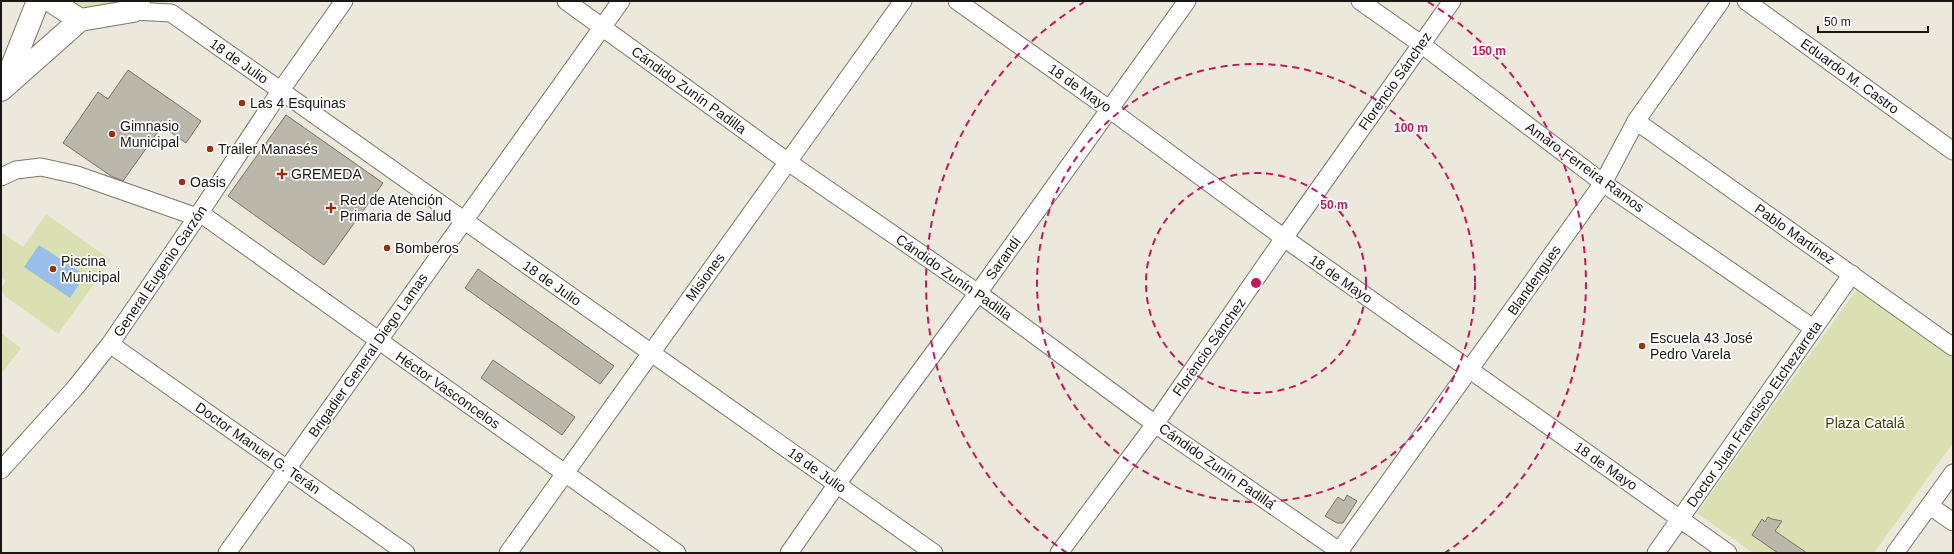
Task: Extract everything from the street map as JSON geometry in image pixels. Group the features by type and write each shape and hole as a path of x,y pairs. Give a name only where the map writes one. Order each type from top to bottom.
{"main road":[{"path":"2,88 38,1"},
{"path":"51,1 80,20"},
{"path":"2,88 80,20 136,6"}],"street":[{"name":"General Eugenio Garzón","path":"1,470 74,388 110,344 281,90 344,1"},
{"name":"Cándido Zunín Padilla","path":"566,1 788,162 978,293 1155,424 1340,552"},
{"name":"Brigadier General Diego Lamas","path":"227,553 621,1"},
{"name":"Misiones","path":"508,553 903,1"},
{"name":"18 de Mayo","path":"957,1 1109,109 1284,238 1728,553"},
{"name":"Sarandí","path":"789,553 837,484 978,293 1188,1"},
{"name":"Amaro Ferreira Ramos","path":"1360,1 1421,44 1602,183 1813,328"},
{"name":"Florencio Sánchez","path":"1059,553 1155,424 1284,238 1452,1"},
{"name":"Blandengues","path":"1340,552 1602,183 1636,121 1721,1"},
{"name":"Eduardo M. Castro","path":"1746,1 1953,151"},
{"name":"18 de Julio","path":"136,6 169,7 281,90 934,553"},
{"name":"Pablo Martínez","path":"1636,121 1953,347"},
{"name":"Héctor Vasconcelos","path":"1,177 16,170 41,167 77,174 198,215 379,341 677,553"},
{"name":"Doctor Juan Francisco Etchezarreta","path":"1656,553 1681,520 1813,328 1852,274"},
{"name":"Doctor Manuel G. Terán","path":"110,344 406,553"},
{"path":"1895,553 1953,473"},
{"path":"1930,506 1953,522"}],"green space":[{"path":"65,1 129,1 82,14"},
{"name":"Piscina Municipal","path":"46,214 111,260 58,334 5,296 1,288 6,281 1,278 1,232 23,247"},
{"name":"Plaza Catalá","path":"1857,289 1953,357 1953,443 1874,553 1753,553 1697,513"},
{"path":"1,333 21,348 1,374"}],"water":[{"path":"39,245 85,275 70,298 24,267"}],"building":[{"name":"Gimnasio Municipal","path":"128,70 201,121 186,143 162,126 123,181 111,176 63,143 98,92 108,99"},
{"path":"286,115 383,183 324,265 228,196"},
{"path":"478,269 614,366 600,384 465,288"},
{"path":"493,360 575,417 562,435 481,378"},
{"path":"1347,495 1357,501 1343,523 1337,523 1325,516 1338,497 1344,501"},
{"path":"1768,517 1782,521 1775,531 1807,553 1778,553 1752,535 1762,519 1765,522"}],"place":[{"name":"Las 4 Esquinas","path":"242,103"},
{"name":"Gimnasio Municipal","path":"112,134"},
{"name":"Trailer Manasés","path":"210,149"},
{"name":"GREMEDA","path":"282,174"},
{"name":"Oasis","path":"182,182"},
{"name":"Red de Atención Primaria de Salud","path":"331,208"},
{"name":"Bomberos","path":"387,248"},
{"name":"Piscina Municipal","path":"53,269"},
{"name":"Escuela 43 José Pedro Varela","path":"1642,346"}]}
